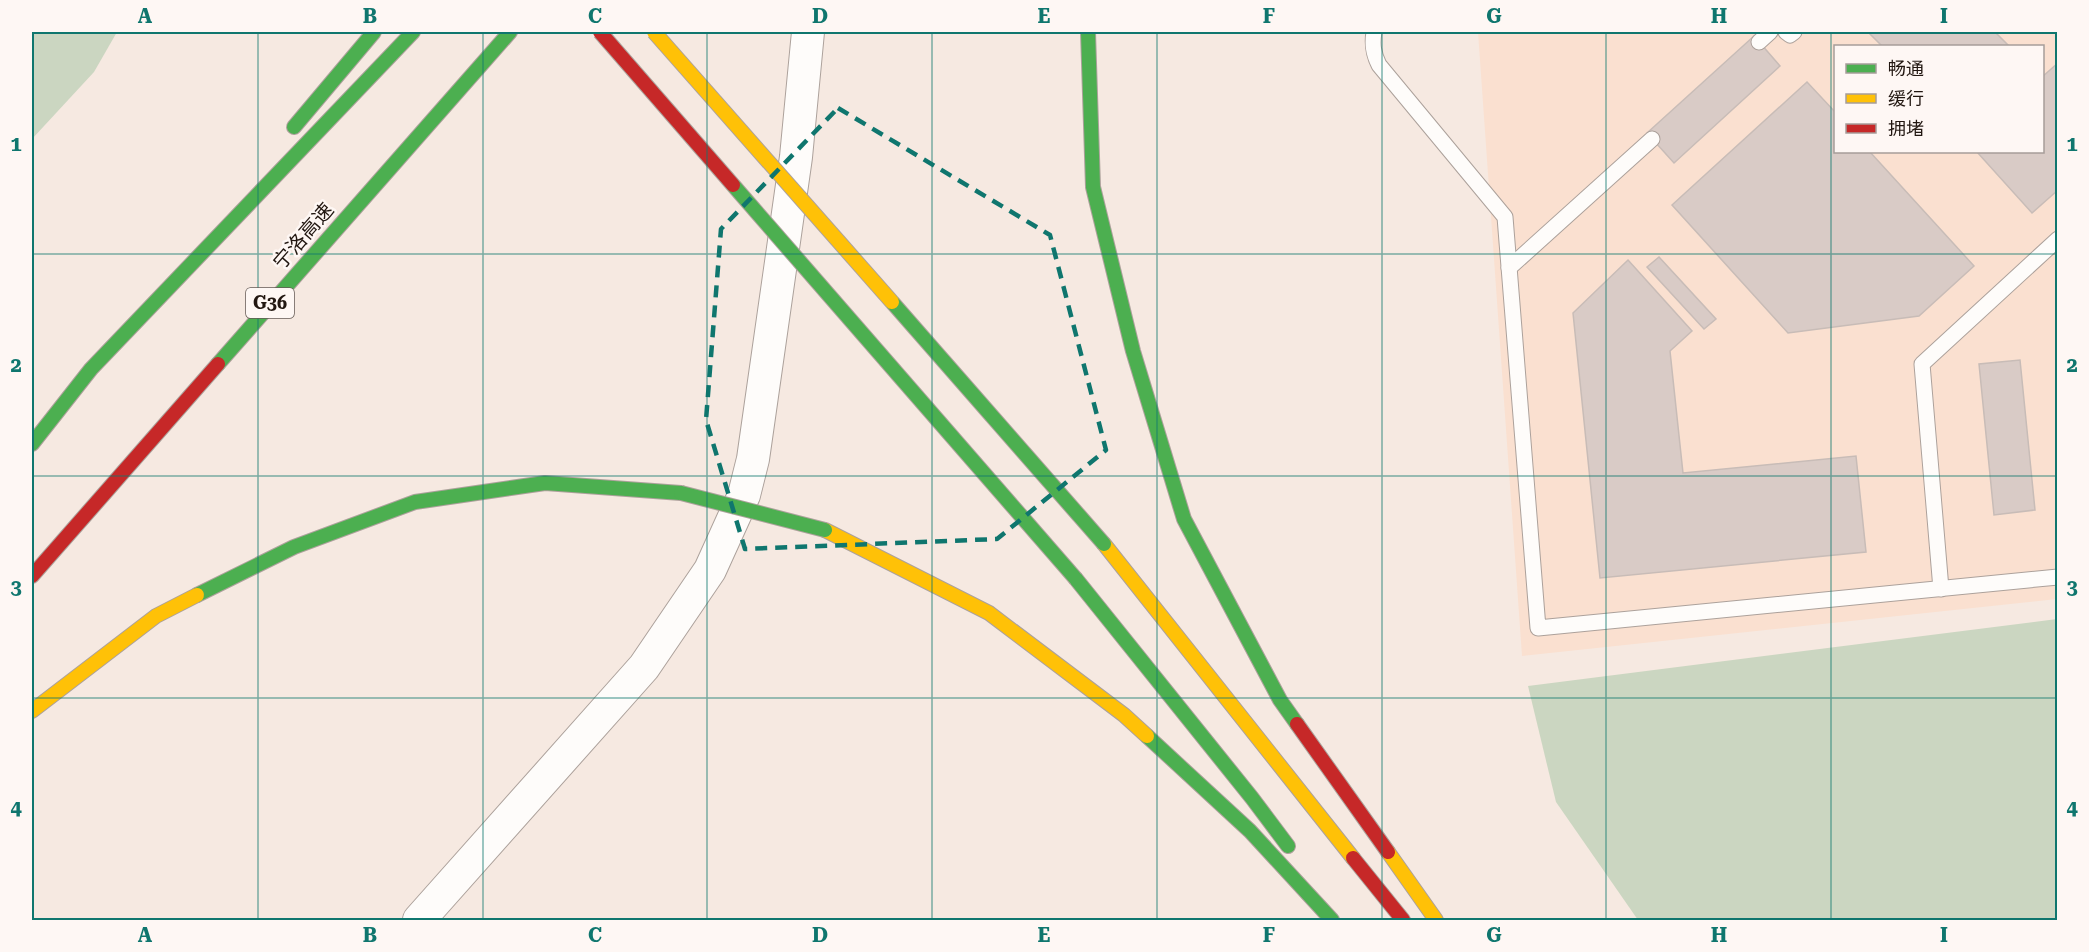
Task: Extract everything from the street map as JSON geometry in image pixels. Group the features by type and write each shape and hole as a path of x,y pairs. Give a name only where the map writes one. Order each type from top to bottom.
{"highway":[{"path":"282,141 374,32"},
{"path":"91,369 413,32"},
{"name":"宁洛高速","path":"32,576 510,32"},
{"path":"600,32 1076,579 1245,789 1294,855"},
{"path":"654,32 1104,544 1403,921"},
{"path":"1088,32 1093,188 1133,351 1184,519 1280,700 1436,921"},
{"path":"32,444 91,369 229,205"},
{"path":"32,711 156,616 294,548 415,502 545,483 681,493 825,530 989,613 1124,715 1250,831 1332,921"},
{"path":"1308,873 1344,921"}],"street":[{"path":"419,921 644,667 710,570 729,530 744,495 753,459 796,158 808,32"}],"lane":[{"path":"1374,32 1374,54 1379,64 1505,217 1538,628 2058,578"},
{"path":"1759,42 1770,32"},
{"path":"1786,32 1790,35 1794,32"},
{"path":"1509,268 1652,139"},
{"path":"1941,589 1922,364 2058,239"}],"highlighted area":[{"path":"838,108 1050,235 1106,450 997,539 745,549 706,420 721,229"}],"shaded area":[{"path":"1478,32 2057,32 2057,599 1522,656"}],"green space":[{"path":"32,32 117,32 94,72 32,139"},
{"path":"2057,619 2057,920 1638,920 1556,802 1528,686"}],"building":[{"path":"1868,32 1995,32 2008,45 1881,45"},
{"path":"1754,36 1780,66 1674,163 1647,133"},
{"path":"2058,63 2058,190 2032,213 1978,153 2044,153 2044,75"},
{"path":"1807,82 1834,111 1834,153 1871,153 1974,266 1919,316 1788,333 1672,205"},
{"path":"1659,257 1716,319 1704,329 1647,267"},
{"path":"1628,260 1692,331 1670,351 1683,473 1856,456 1866,552 1600,578 1573,313"},
{"path":"2020,360 2035,510 1994,515 1979,364"}],"traffic: fast":[{"path":"294,127 374,32"},
{"path":"32,444 91,369 413,32"},
{"path":"218,364 510,32"},
{"path":"1088,32 1093,187 1133,351 1184,519 1280,700 1297,724"},
{"path":"733,185 1076,579"},
{"path":"892,302 1104,544"},
{"path":"197,595 294,547 415,502 545,483 681,493"},
{"path":"681,493 825,530"},
{"path":"1076,579 1288,846"},
{"path":"1147,736 1250,831 1332,920"}],"traffic: slow":[{"path":"654,32 892,302"},
{"path":"825,530 989,613 1124,715 1147,736"},
{"path":"1104,544 1353,858"},
{"path":"32,711 156,616 197,595"},
{"path":"1388,852 1436,920"}],"traffic: jam":[{"path":"600,32 733,185"},
{"path":"32,576 218,364"},
{"path":"1297,724 1388,852"},
{"path":"1353,858 1403,920"}]}
